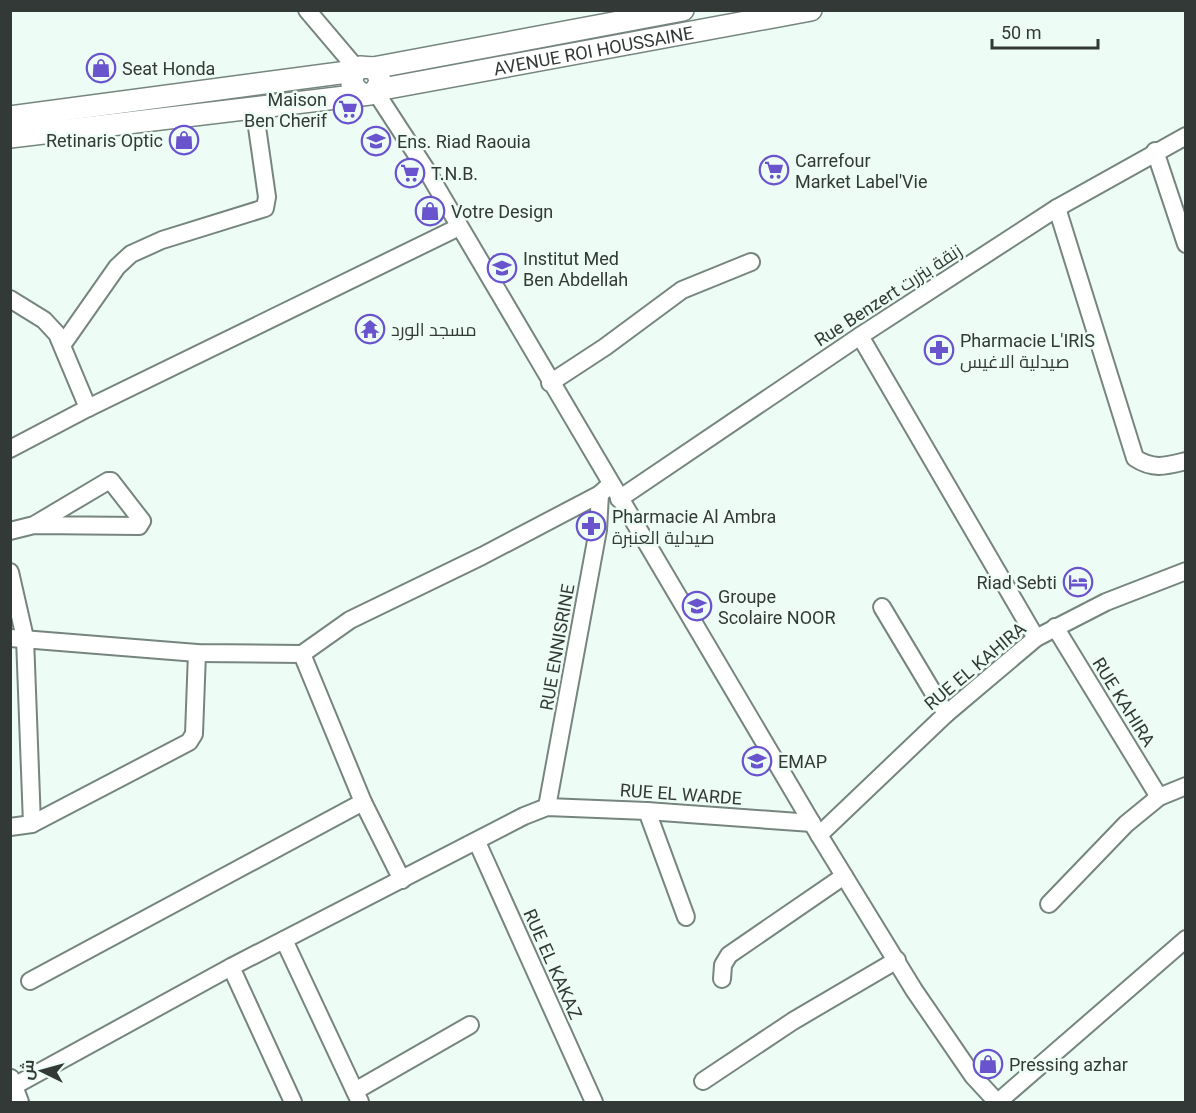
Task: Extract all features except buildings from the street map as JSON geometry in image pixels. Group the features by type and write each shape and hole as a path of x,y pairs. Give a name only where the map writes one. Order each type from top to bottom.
{"main road":[{"name":"AVENUE ROI HOUSSAINE","path":"10,117 362,69 641,14 683,10"},
{"name":"AVENUE ROI HOUSSAINE","path":"10,137 371,91 811,10"},
{"path":"362,69 380,77 371,91"}],"street":[{"path":"307,11 362,69"},
{"path":"371,91 459,227 550,383 610,493 815,829 940,1031 973,1076 998,1102 1184,944"},
{"path":"63,344 117,267 131,254 162,240 265,207 267,197 254,106"},
{"name":"Rue Benzert زنقة بنزرت","path":"302,654 350,620 610,493 860,336 1057,208 1185,136"},
{"path":"1155,151 1185,244"},
{"path":"1057,208 1135,458 1146,465 1163,467 1185,461"},
{"path":"10,449 88,408 459,227"},
{"path":"550,383 682,290 751,262"},
{"path":"10,299 44,320 63,344 88,408"},
{"path":"860,336 1036,638"},
{"path":"10,531 34,525 139,526 142,521 111,481 108,481 34,525"},
{"name":"RUE ENNISRINE","path":"547,807 598,530 610,493"},
{"name":"RUE EL KAHIRA","path":"815,829 1036,638 1106,602 1185,571"},
{"path":"10,572 18,638 32,824"},
{"path":"882,607 946,714"},
{"name":"RUE KAHIRA","path":"1055,627 1160,797"},
{"path":"18,638 197,653 302,654 363,802 402,880"},
{"path":"10,827 32,824 189,742 194,734 197,653"},
{"path":"1049,904 1118,832 1160,797 1185,786"},
{"path":"30,981 363,802"},
{"path":"20,1102 12,1081 524,816 547,807"},
{"name":"RUE EL WARDE","path":"547,807 647,811 815,829"},
{"path":"647,811 686,917"},
{"name":"RUE EL KAKAZ","path":"477,842 594,1102"},
{"path":"722,979 723,965 729,955 844,876"},
{"path":"284,940 358,1097 470,1025"},
{"path":"703,1081 793,1021 897,960"},
{"path":"231,967 293,1102"}],"place":[{"name":"Seat Honda","path":"101,68"},
{"name":"Maison Ben Cherif","path":"348,109"},
{"name":"Retinaris Optic","path":"184,140"},
{"name":"Ens. Riad Raouia","path":"376,141"},
{"name":"Carrefour Market Label'Vie","path":"774,170"},
{"name":"T.N.B.","path":"410,173"},
{"name":"Votre Design","path":"430,211"},
{"name":"Institut Med Ben Abdellah","path":"502,268"},
{"name":"مسجد الورد","path":"370,329"},
{"name":"Pharmacie L'IRIS صيدلية الاغيس","path":"939,350"},
{"name":"Pharmacie Al Ambra صيدلية العنبرة","path":"591,526"},
{"name":"Riad Sebti","path":"1078,582"},
{"name":"Groupe Scolaire NOOR","path":"697,606"},
{"name":"EMAP","path":"757,761"},
{"name":"Pressing azhar","path":"988,1064"}]}
